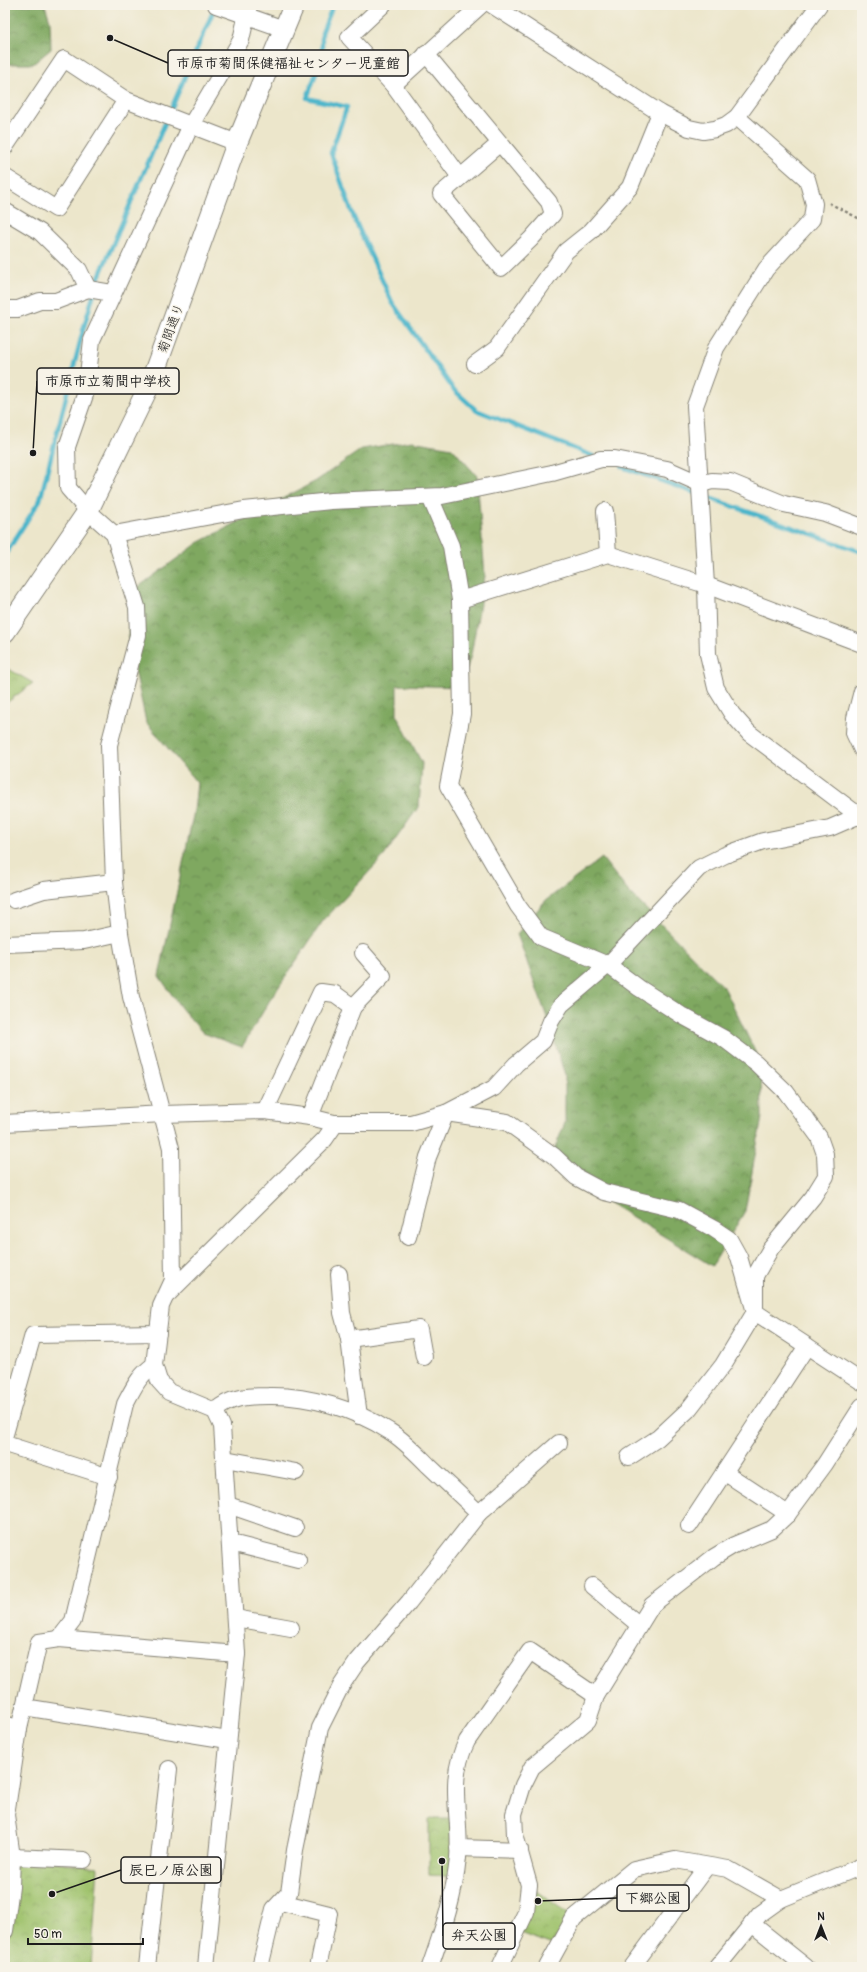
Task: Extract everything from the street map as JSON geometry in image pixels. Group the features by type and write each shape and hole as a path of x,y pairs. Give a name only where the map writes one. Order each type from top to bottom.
{"street":[{"path":"216,5 248,11 284,30"},
{"name":"菊間通り","path":"5,632 88,511 150,384 237,143 294,5"},
{"path":"383,5 348,37 393,85 460,177"},
{"path":"393,85 481,5"},
{"path":"492,5 660,113 689,128 703,131 716,129 737,117 819,5"},
{"path":"206,1967 237,1654 231,1543 222,1426 215,1411 169,1392 159,1380 154,1365 161,1306 173,1280 171,1148 131,997 120,933 114,882 109,745 138,635 137,607 114,534 88,511 68,488 67,447 86,392 92,340 190,125 241,40 248,11"},
{"path":"426,54 500,143 549,202 553,214 532,239 501,268 441,194 500,143"},
{"path":"5,147 64,59 126,100 237,143"},
{"path":"5,177 56,209 126,100"},
{"path":"475,364 497,348 566,251 591,231 630,187 660,113"},
{"path":"737,117 807,178 814,204 812,219 766,269 716,348 695,406 701,484 708,654 716,688 732,714 748,733 861,816"},
{"path":"5,211 40,232 80,270 88,289"},
{"path":"5,309 18,309 40,301 56,301 88,289 112,294"},
{"path":"114,534 244,510 332,500 442,496 552,473 601,459 615,459 667,470 701,484 712,481 730,482 784,504 825,513 862,528"},
{"path":"430,497 451,546 460,600 462,714 448,786 518,906 541,938 608,965 639,988 680,1015 723,1038 756,1063 786,1092 819,1137 825,1154 826,1176 813,1197 776,1242 755,1276 755,1312 722,1365 688,1410 658,1438 629,1457"},
{"path":"605,511 608,554"},
{"path":"460,600 608,554 706,585 862,644"},
{"path":"862,691 856,712 854,733 862,750"},
{"path":"5,1123 163,1114 265,1111 310,1116 336,1123 411,1123 446,1113 494,1088 516,1064 543,1042 551,1021 561,1005 608,965 699,868 725,855 763,841 830,828 861,816"},
{"path":"14,900 44,890 114,882"},
{"path":"5,944 84,940 120,933"},
{"path":"310,1116 353,1007 383,976 363,954"},
{"path":"265,1111 322,992 335,994 353,1007"},
{"path":"408,1237 428,1157 446,1113"},
{"path":"446,1113 507,1122 554,1156 576,1177 604,1192 679,1210 714,1229 729,1239 739,1257 755,1312 862,1382"},
{"path":"166,1296 325,1139 336,1123"},
{"path":"339,1274 342,1313 349,1339 359,1416"},
{"path":"349,1339 419,1329 424,1357"},
{"path":"5,1434 33,1334 158,1334"},
{"path":"689,1526 807,1346"},
{"path":"59,1640 73,1621 109,1477 125,1404 141,1376 154,1365"},
{"path":"215,1411 220,1405 243,1396 287,1396 315,1401 345,1410 394,1435 479,1513"},
{"path":"500,1967 526,1912 529,1885 515,1834 514,1814 522,1785 532,1767 588,1720 596,1696 638,1624 652,1605 714,1557 734,1545 772,1529 788,1514 825,1464 862,1406"},
{"path":"260,1967 274,1909 289,1893 320,1728 341,1686 357,1662 409,1602 479,1513 559,1443"},
{"path":"5,1444 109,1477"},
{"path":"225,1459 296,1472"},
{"path":"724,1472 788,1514"},
{"path":"228,1505 295,1528"},
{"path":"231,1543 298,1560"},
{"path":"592,1586 638,1624"},
{"path":"235,1618 291,1628"},
{"path":"5,1931 11,1887 12,1857 6,1815 12,1727 24,1707 39,1642 59,1640 237,1654"},
{"path":"430,1967 451,1904 458,1857 455,1778 460,1756 467,1741 530,1651 596,1696"},
{"path":"24,1707 228,1740"},
{"path":"147,1967 169,1769"},
{"path":"458,1848 520,1850"},
{"path":"12,1857 84,1860"},
{"path":"547,1967 574,1918 634,1869 675,1860 728,1869 780,1899"},
{"path":"632,1967 707,1866"},
{"path":"717,1967 760,1914 780,1899 862,1866"},
{"path":"281,1902 329,1914 318,1967"},
{"path":"752,1924 806,1967"}],"path":[{"path":"812,195 862,220"}],"green space":[{"path":"5,5 45,5 50,21 51,49 33,64 5,64"},
{"path":"412,441 452,448 477,476 485,576 471,655 461,687 397,685 397,716 422,763 419,806 384,856 323,921 270,1000 242,1047 203,1033 181,1008 159,976 194,811 197,783 146,722 128,637 134,590 198,543 316,481 362,449"},
{"path":"5,667 33,683 5,704"},
{"path":"602,858 627,890 725,989 761,1064 762,1117 745,1211 712,1266 548,1165 565,1123 565,1076 550,1026 517,934 545,901"},
{"path":"429,1819 457,1819 455,1877 429,1875"},
{"path":"12,1857 98,1867 91,1967 5,1967 5,1921"},
{"path":"529,1885 574,1918 558,1947 517,1932"}],"waterway":[{"path":"333,5 322,33 322,57 307,98 347,107 331,153 354,218 392,302 453,389 476,410 593,456"},
{"path":"5,555 40,500 83,330 98,279 215,7"},
{"path":"622,467 862,552"}],"place":[{"name":"市原市菊間保健福祉センター児童館","path":"110,38"},
{"name":"市原市立菊間中学校","path":"33,453"},
{"name":"弁天公園","path":"442,1861"},
{"name":"辰巳ノ原公園","path":"52,1894"},
{"name":"下郷公園","path":"538,1901"}]}
